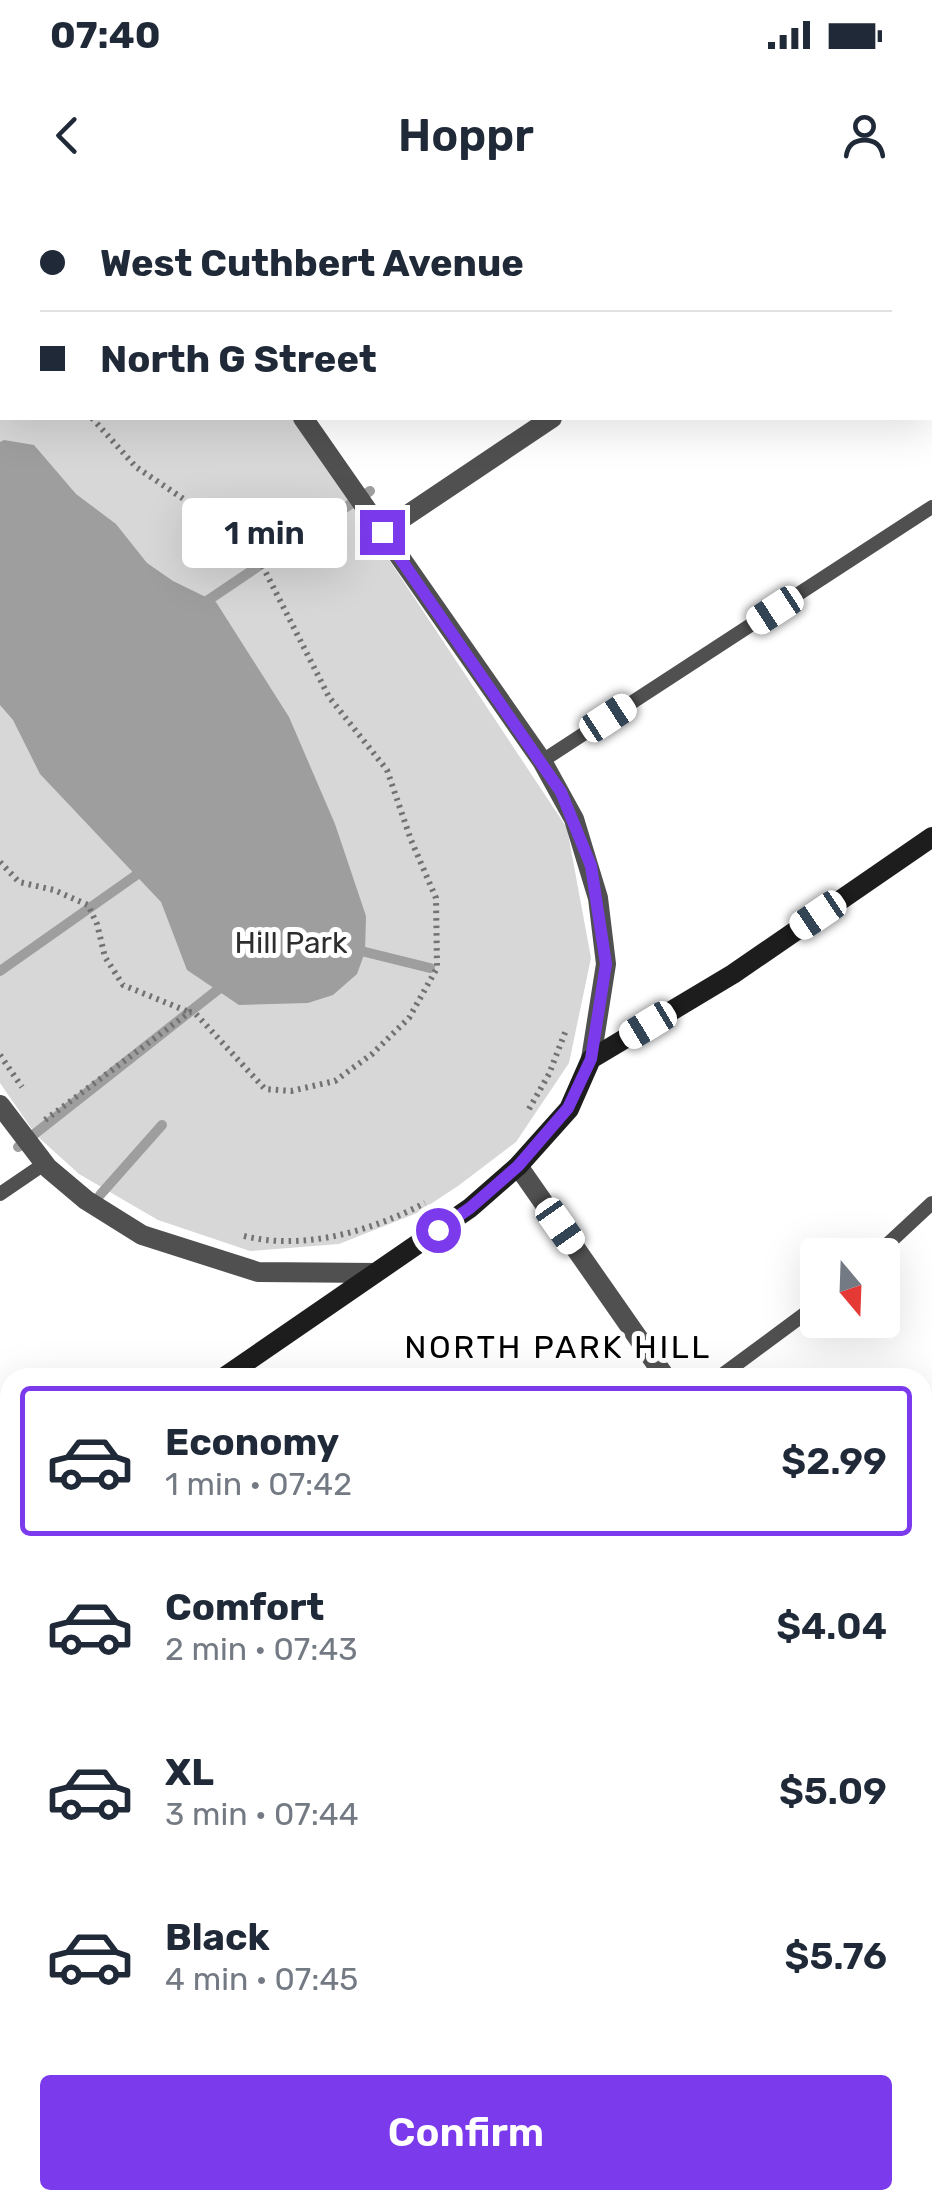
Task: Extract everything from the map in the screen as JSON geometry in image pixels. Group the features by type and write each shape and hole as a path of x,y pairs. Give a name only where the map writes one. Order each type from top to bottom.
{"street":[{"path":"237,1368 470,1208 518,1166 568,1108 591,1059 606,964 598,898 574,819 542,761 382,532 349,505 304,420"},
{"path":"382,532 549,420"},
{"path":"591,1059 733,974 932,837"},
{"path":"0,1105 44,1164 86,1200 142,1235 258,1272 375,1272"},
{"path":"518,1166 659,1368"}],"lane":[{"path":"542,761 932,507"},
{"path":"0,1194 44,1164"},
{"path":"894,1238 932,1202"},
{"path":"732,1368 800,1317"}],"path":[{"path":"0,862 19,882 54,890 88,904 98,924 105,957 123,985 195,1013 266,1089 291,1090 335,1081 372,1054 409,1018 437,968 436,898 386,770 329,697 261,563 197,508 136,467 94,420"},
{"path":"261,563 349,505"},
{"path":"22,1137 190,1012"},
{"path":"521,1121 549,1074 568,1020"},
{"path":"0,1055 26,1091"},
{"path":"35,1106 54,1132"},
{"path":"226,1233 263,1241 325,1238 369,1227 432,1198"}],"green space":[{"name":"Hill Park","path":"0,420 296,420 567,828 591,958 569,1063 516,1142 417,1213 339,1244 250,1251 158,1220 79,1174 36,1135 0,1083"}],"shaded area":[{"path":"0,442 34,445 76,494 116,524 147,563 216,602 289,717 335,824 366,916 365,952 357,974 333,995 308,1003 239,1005 187,970 161,902 40,774 13,720 0,705"}],"waterway":[{"path":"201,605 370,491"},
{"path":"0,971 142,871"},
{"path":"353,949 430,968"},
{"path":"18,1147 225,984"},
{"path":"100,1195 162,1125"}],"district":[{"name":"NORTH PARK HILL","path":"558,1347"}],"route":[{"path":"382,532 561,792 591,866 606,964 591,1059 568,1108 518,1166 438,1230"}]}
